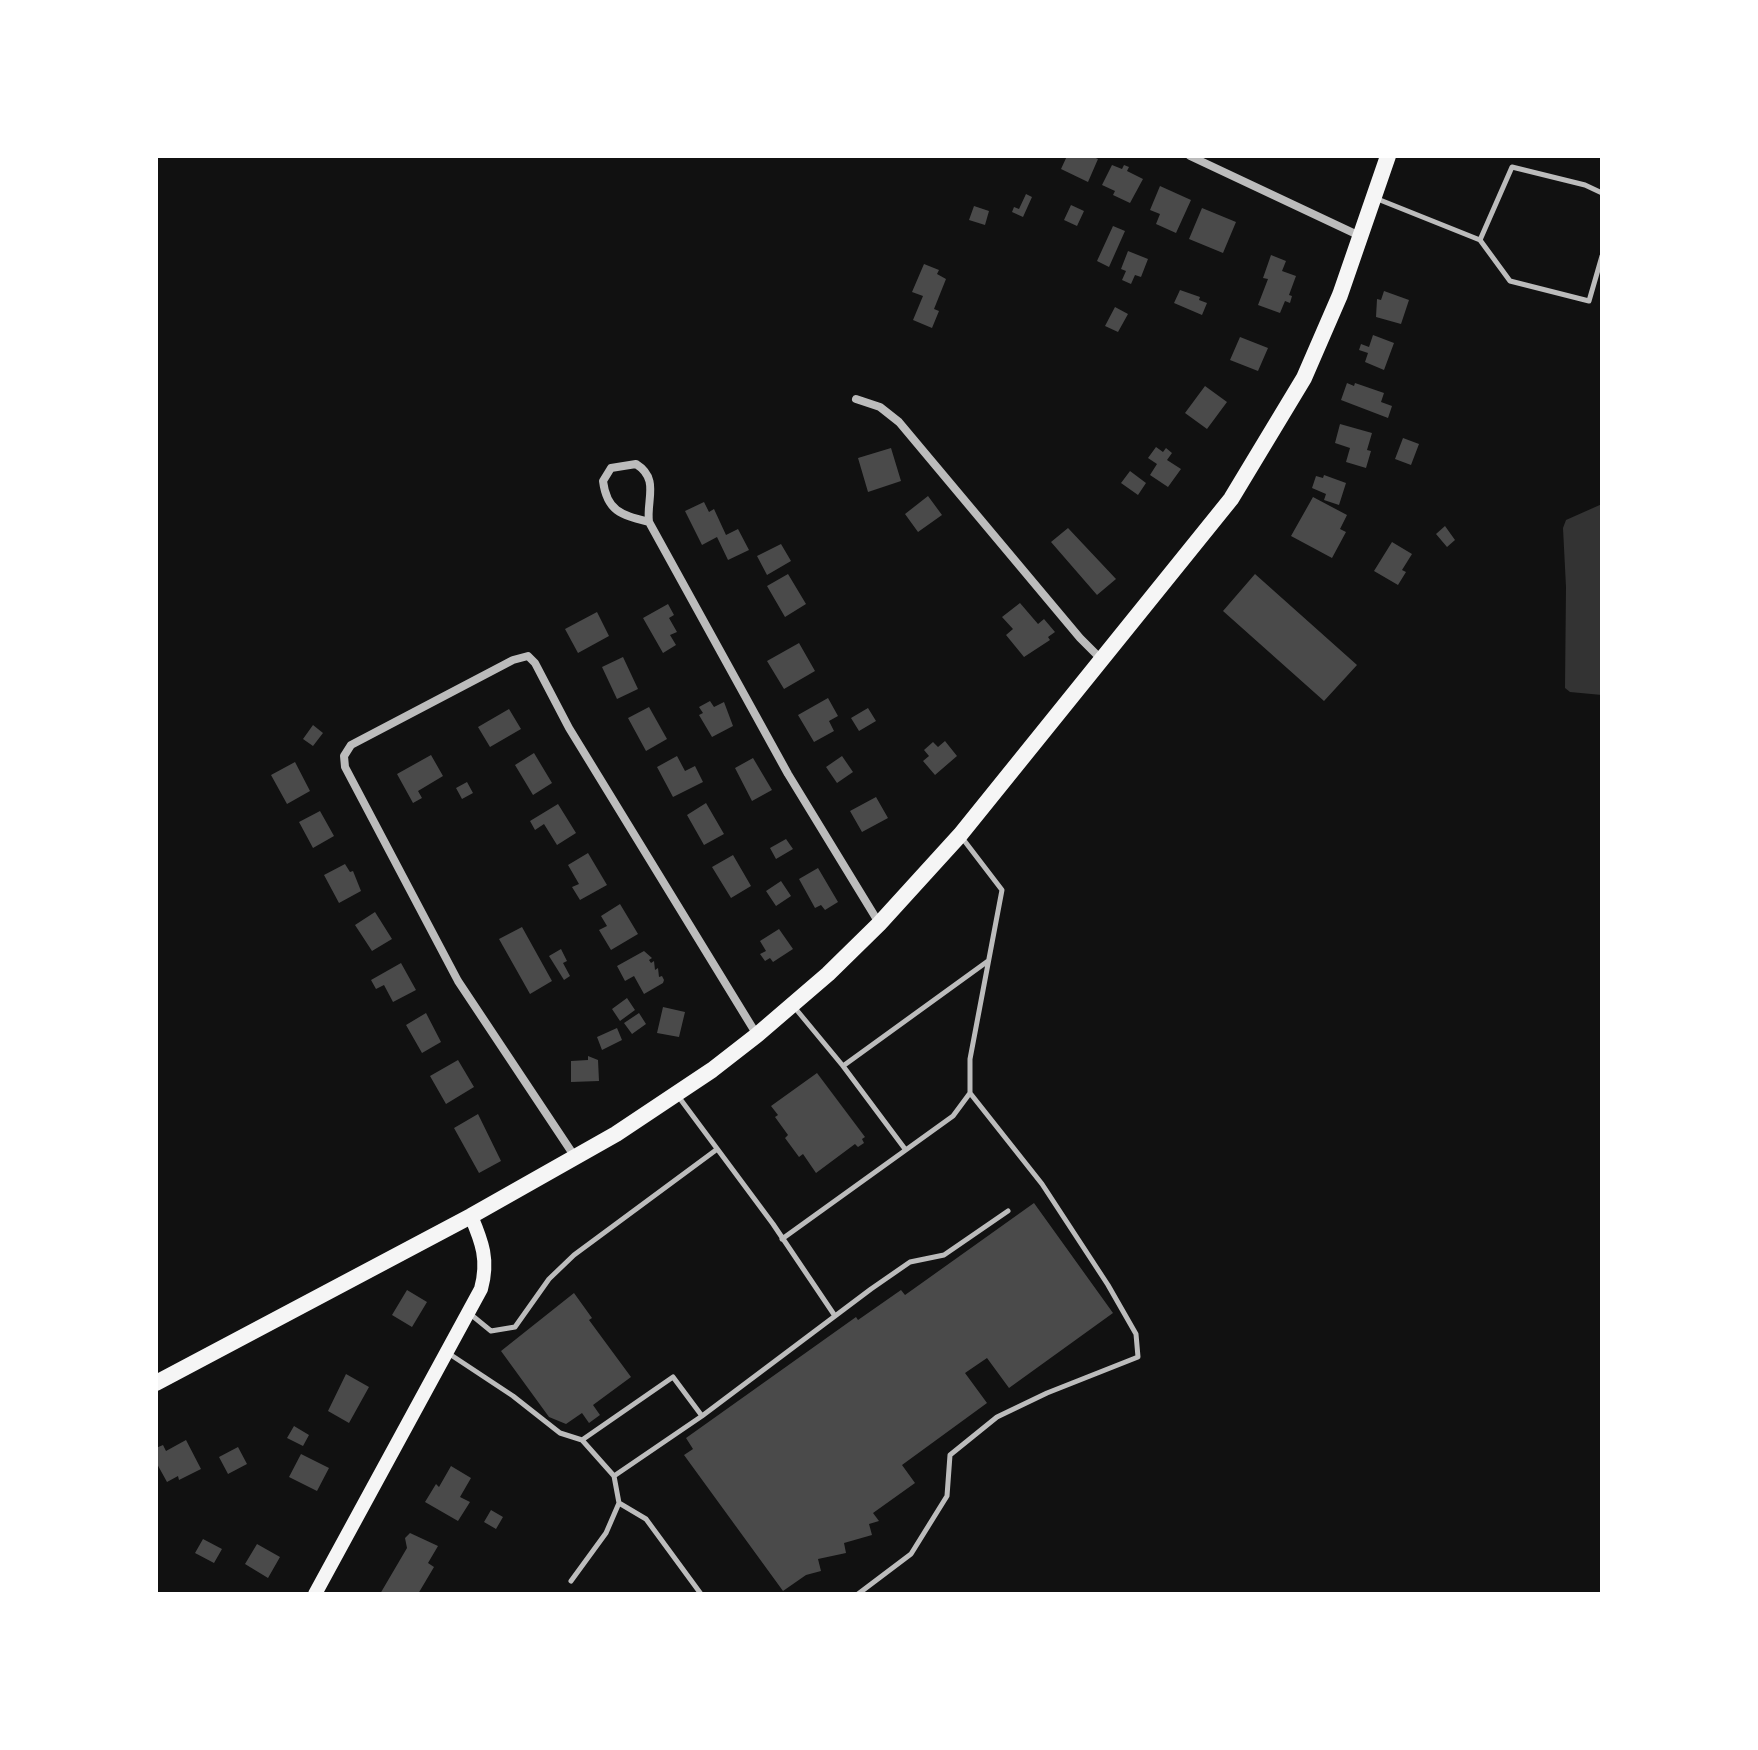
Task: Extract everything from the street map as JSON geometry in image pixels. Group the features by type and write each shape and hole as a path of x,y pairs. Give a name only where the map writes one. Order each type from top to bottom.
{"main road":[{"path":"156,1383 576,1159 712,1070 793,1006 879,924 960,835 1231,499 1304,378 1340,295 1388,156"},
{"path":"315,1594 481,1289 486,1259 471,1216"}],"street":[{"path":"1190,156 1361,236"},
{"path":"856,399 880,407 899,422 1101,659"},
{"path":"649,522 627,516 611,504 603,481 611,468 636,464 645,470 651,481 649,522 788,774 879,924"},
{"path":"576,1159 458,981 345,767 344,756 351,745 513,660 528,656 757,1035"}],"lane":[{"path":"1480,240 1512,167 1585,185 1602,193"},
{"path":"1374,198 1480,240 1510,281 1589,301 1602,256"},
{"path":"782,1239 953,1116 970,1093 970,1059 1002,890 960,835"},
{"path":"843,1066 988,961"},
{"path":"793,1006 905,1149"},
{"path":"677,1093 835,1316"},
{"path":"858,1594 911,1554 947,1496 950,1455 997,1417 1047,1393 1138,1357 1136,1334 1108,1285 1042,1184 970,1093"},
{"path":"469,1313 491,1331 515,1327 549,1279 574,1255 716,1150"},
{"path":"614,1476 702,1416 910,1262 944,1255 1008,1211"},
{"path":"448,1353 513,1396 560,1433 582,1440 614,1476 619,1503 606,1533 571,1581"},
{"path":"582,1440 673,1377 702,1416"},
{"path":"619,1503 646,1519 701,1594"}],"shaded area":[{"path":"1602,504 1602,695 1570,692 1565,688 1563,528 1566,520"}],"building":[{"path":"1067,156 1098,159 1088,182 1061,169"},
{"path":"1112,165 1122,169 1124,165 1129,167 1127,171 1143,179 1130,203 1113,195 1115,191 1102,185"},
{"path":"1160,186 1191,200 1176,233 1156,224 1160,214 1150,210"},
{"path":"1026,194 1032,197 1023,217 1012,212 1014,207 1019,209"},
{"path":"1071,205 1084,211 1077,226 1064,220"},
{"path":"974,206 989,211 985,225 969,220"},
{"path":"1202,208 1236,222 1223,253 1189,239"},
{"path":"1113,226 1125,231 1109,267 1097,261"},
{"path":"1128,251 1148,259 1141,277 1135,275 1131,284 1122,280 1126,271 1121,269"},
{"path":"1271,255 1286,261 1282,271 1296,276 1289,295 1292,296 1290,303 1285,301 1280,313 1258,305 1268,279 1263,278"},
{"path":"924,264 939,270 937,274 946,279 934,309 939,311 932,328 913,320 923,296 912,292"},
{"path":"1180,290 1207,303 1202,315 1174,303"},
{"path":"1384,291 1409,300 1401,324 1376,317 1377,299 1381,300"},
{"path":"1115,307 1128,314 1118,332 1105,326"},
{"path":"1373,335 1394,343 1384,370 1365,362 1368,353 1359,350 1361,344 1369,347"},
{"path":"1240,337 1268,348 1258,371 1230,360"},
{"path":"1347,383 1384,393 1381,402 1392,406 1388,418 1341,400"},
{"path":"1205,386 1227,402 1207,429 1185,413"},
{"path":"1340,424 1372,433 1366,468 1346,462 1350,448 1335,443"},
{"path":"1403,438 1419,444 1411,465 1395,459"},
{"path":"1156,447 1163,452 1166,448 1172,453 1167,460 1181,469 1168,487 1150,475 1157,464 1148,458"},
{"path":"891,448 901,481 868,492 858,458"},
{"path":"1130,471 1146,483 1138,495 1121,483"},
{"path":"1324,475 1346,483 1339,505 1324,500 1326,494 1312,488 1316,476 1323,478"},
{"path":"928,496 942,515 918,532 905,514"},
{"path":"1313,497 1347,515 1340,529 1346,532 1332,558 1291,536"},
{"path":"704,502 709,512 714,509 726,535 738,529 749,550 728,560 717,537 702,545 685,511"},
{"path":"1445,526 1455,540 1447,547 1436,534"},
{"path":"1068,528 1116,579 1097,595 1051,542"},
{"path":"1392,542 1412,554 1402,570 1406,572 1398,585 1374,571"},
{"path":"781,544 791,561 767,575 757,556"},
{"path":"788,574 806,604 785,617 767,586"},
{"path":"1255,574 1357,665 1324,701 1223,611"},
{"path":"1020,603 1038,624 1044,619 1055,632 1048,637 1050,640 1024,657 1006,635 1013,629 1002,617"},
{"path":"668,604 674,615 669,618 677,632 670,635 676,645 663,653 643,618"},
{"path":"597,612 609,636 578,653 565,629"},
{"path":"799,643 815,671 784,689 767,661"},
{"path":"623,657 638,689 617,699 602,667"},
{"path":"828,698 838,716 829,721 834,731 814,742 798,715"},
{"path":"710,701 714,707 724,702 733,726 712,737 699,715 703,713 699,707"},
{"path":"649,707 667,739 646,751 628,718"},
{"path":"868,708 876,721 859,731 851,718"},
{"path":"509,709 521,729 490,747 478,727"},
{"path":"313,725 323,733 313,746 303,739"},
{"path":"945,741 957,756 935,775 923,761 929,756 924,750 933,742 938,747"},
{"path":"534,753 552,783 533,795 515,765"},
{"path":"431,755 443,776 418,791 422,798 413,803 397,774"},
{"path":"677,756 685,771 695,766 703,782 673,797 657,767"},
{"path":"842,756 853,772 837,783 826,767"},
{"path":"753,758 772,790 752,801 735,768"},
{"path":"295,762 310,791 287,804 271,775"},
{"path":"467,782 473,793 462,799 456,788"},
{"path":"876,797 888,818 862,832 850,811"},
{"path":"706,803 724,834 704,845 687,815"},
{"path":"558,804 576,833 557,845 544,824 535,830 530,821"},
{"path":"320,811 334,836 313,848 299,822"},
{"path":"786,839 793,849 776,859 770,848"},
{"path":"588,853 607,885 580,900 572,887 579,884 568,865"},
{"path":"733,855 751,886 731,898 712,867"},
{"path":"345,864 350,872 353,871 361,891 339,903 324,875"},
{"path":"818,868 838,902 825,910 821,905 815,908 799,879"},
{"path":"781,881 791,896 776,906 766,891"},
{"path":"620,904 638,934 611,950 599,930 607,926 601,916"},
{"path":"375,912 392,939 372,951 355,925"},
{"path":"522,927 552,981 530,994 499,939"},
{"path":"779,929 793,949 773,962 770,958 765,961 760,954 766,951 760,941"},
{"path":"561,949 567,961 563,963 570,976 564,980 549,956"},
{"path":"644,951 652,958 649,960 651,963 654,961 655,970 658,968 659,977 662,976 664,980 644,994 634,976 625,981 617,966"},
{"path":"401,963 416,990 393,1002 384,985 376,989 371,980"},
{"path":"627,998 635,1010 620,1021 612,1009"},
{"path":"663,1007 685,1012 679,1037 657,1033"},
{"path":"426,1013 441,1042 422,1053 406,1025"},
{"path":"639,1013 646,1024 632,1034 624,1023"},
{"path":"617,1028 622,1040 602,1050 597,1037"},
{"path":"588,1056 598,1060 599,1081 571,1082 571,1061 588,1060"},
{"path":"458,1060 474,1087 446,1104 430,1076"},
{"path":"817,1073 865,1137 862,1139 864,1143 858,1147 855,1144 816,1173 803,1154 799,1157 785,1138 788,1135 771,1106"},
{"path":"478,1114 501,1161 479,1173 454,1128"},
{"path":"1034,1203 1113,1313 1009,1388 987,1358 965,1373 987,1403 902,1465 915,1483 873,1513 879,1521 869,1524 872,1535 844,1543 846,1553 818,1559 821,1571 806,1575 783,1591 684,1455 693,1449 686,1438 856,1317 858,1320 901,1290 905,1295"},
{"path":"407,1290 427,1302 412,1327 392,1315"},
{"path":"574,1293 592,1318 589,1320 631,1377 593,1405 600,1415 589,1423 582,1413 566,1424 549,1417 501,1351"},
{"path":"346,1374 369,1387 349,1423 328,1411"},
{"path":"294,1426 309,1435 303,1446 287,1438"},
{"path":"186,1440 201,1469 179,1480 178,1476 167,1482 156,1462 156,1448 163,1445 166,1451"},
{"path":"238,1447 247,1464 228,1474 219,1457"},
{"path":"301,1454 329,1468 317,1491 289,1477"},
{"path":"451,1466 471,1478 460,1497 470,1502 458,1521 425,1502 436,1484 439,1487"},
{"path":"491,1510 503,1517 496,1529 484,1522"},
{"path":"410,1533 438,1546 428,1563 434,1567 418,1594 380,1594 407,1548 405,1538"},
{"path":"203,1539 222,1549 214,1563 195,1553"},
{"path":"257,1544 280,1557 268,1578 245,1564"}]}
